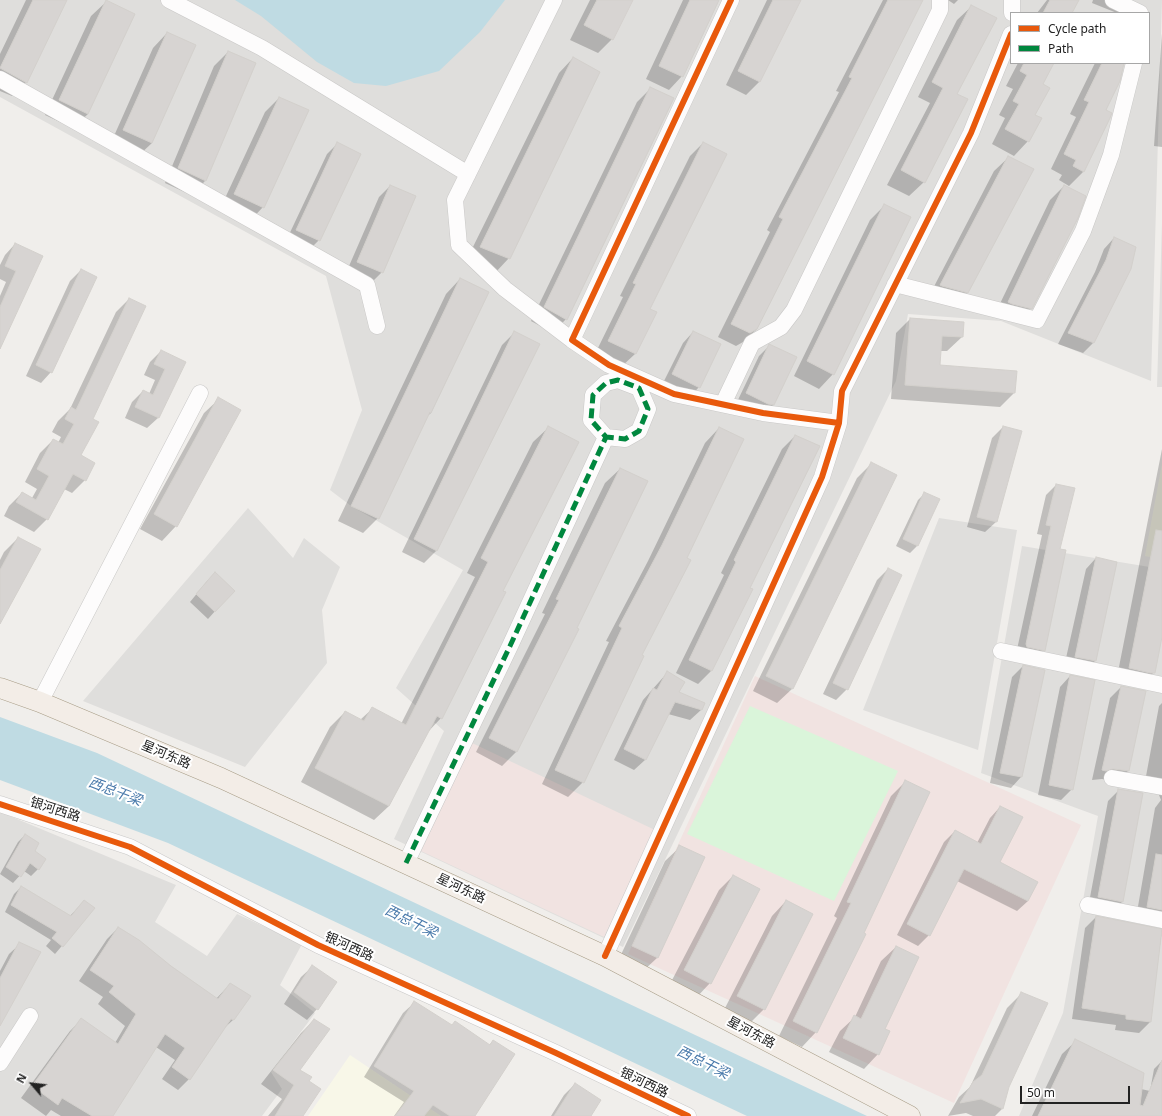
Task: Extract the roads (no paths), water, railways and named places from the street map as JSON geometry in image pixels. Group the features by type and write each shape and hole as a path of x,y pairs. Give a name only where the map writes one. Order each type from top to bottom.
{"main road":[{"name":"星河东路","path":"0,688 40,702 220,778 605,956 910,1116"}],"street":[{"path":"169,0 262,48 468,174"},
{"path":"554,0 456,200 459,245 505,289 609,366 674,394 763,413 838,423"},
{"path":"572,340 731,0"},
{"path":"723,404 752,343 781,327 794,310 940,10 940,0"},
{"path":"1012,0 1012,12"},
{"path":"1113,0 1138,12"},
{"path":"605,956 822,477 838,423 842,391 971,133 1010,36"},
{"path":"895,284 1037,320 1083,231 1110,154 1134,64"},
{"path":"0,79 367,285 377,326"},
{"path":"40,702 200,394"},
{"path":"406,863 510,646 606,437"},
{"path":"1001,650 1162,684"},
{"path":"1112,778 1162,787"},
{"name":"银河西路","path":"0,804 130,847 318,945 556,1053 688,1116"},
{"path":"1088,905 1162,920"},
{"path":"0,1062 30,1016"}],"water":[{"path":"235,0 505,0 480,32 439,71 386,86 354,83 317,62 261,16"},
{"name":"西总干梁","path":"0,717 97,753 867,1116 747,1116 168,843 0,780"}]}
